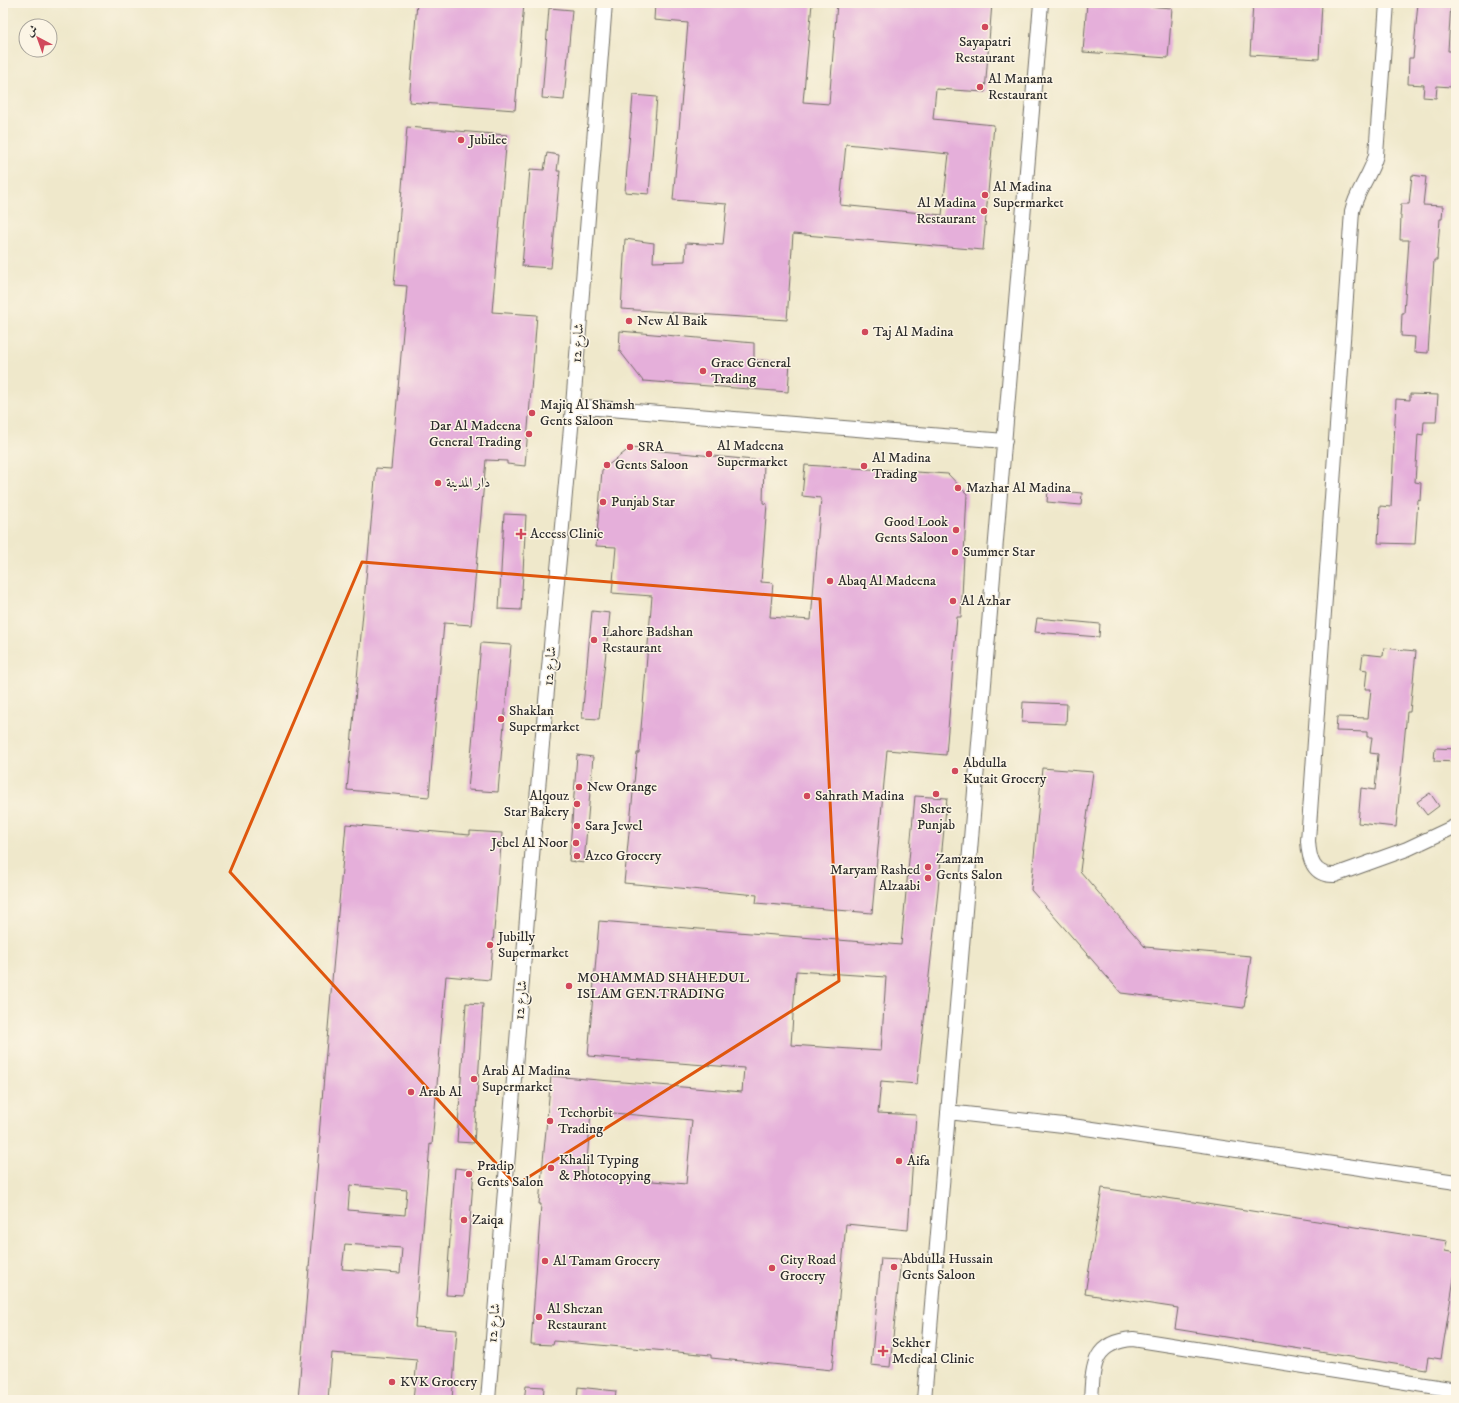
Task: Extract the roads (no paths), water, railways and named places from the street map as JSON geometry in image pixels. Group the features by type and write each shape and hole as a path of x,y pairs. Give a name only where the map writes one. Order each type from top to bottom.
{"street":[{"name":"شارع 12","path":"488,1400 534,832 573,406 605,3"},
{"path":"924,1400 1041,3"},
{"path":"1387,3 1376,155 1370,174 1358,192 1352,211 1308,841 1311,862 1317,870 1327,875 1335,875 1407,849 1456,826"},
{"path":"573,406 1005,441"},
{"path":"948,1112 1072,1126 1456,1182"},
{"path":"1091,1400 1094,1364 1100,1353 1109,1345 1120,1340 1133,1339 1456,1390"}],"place":[{"name":"Sayapatri Restaurant","path":"985,27"},
{"name":"Al Manama Restaurant","path":"980,87"},
{"name":"Jubilee","path":"461,140"},
{"name":"Al Madina Supermarket","path":"985,195"},
{"name":"Al Madina Restaurant","path":"984,211"},
{"name":"New Al Baik","path":"629,321"},
{"name":"Taj Al Madina","path":"865,332"},
{"name":"Grace General Trading","path":"703,371"},
{"name":"Majiq Al Shamsh Gents Saloon","path":"532,413"},
{"name":"Dar Al Madeena General Trading","path":"529,434"},
{"name":"SRA","path":"630,447"},
{"name":"Al Madeena Supermarket","path":"709,454"},
{"name":"Gents Saloon","path":"607,465"},
{"name":"Al Madina Trading","path":"864,466"},
{"name":"دار المدينة","path":"438,483"},
{"name":"Mazhar Al Madina","path":"958,488"},
{"name":"Punjab Star","path":"603,502"},
{"name":"Good Look Gents Saloon","path":"956,530"},
{"name":"Access Clinic","path":"521,534"},
{"name":"Summer Star","path":"955,552"},
{"name":"Abaq Al Madeena","path":"830,581"},
{"name":"Al Azhar","path":"953,601"},
{"name":"Lahore Badshan Restaurant","path":"594,640"},
{"name":"Shaklan Supermarket","path":"501,719"},
{"name":"Abdulla Kutait Grocery","path":"955,771"},
{"name":"New Orange","path":"579,787"},
{"name":"Shere Punjab","path":"936,794"},
{"name":"Sahrath Madina","path":"807,796"},
{"name":"Alqouz Star Bakery","path":"577,804"},
{"name":"Sara Jewel","path":"577,826"},
{"name":"Jebel Al Noor","path":"576,843"},
{"name":"Azco Grocery","path":"577,856"},
{"name":"Zamzam Gents Salon","path":"928,867"},
{"name":"Maryam Rashed Alzaabi","path":"928,878"},
{"name":"Jubilly Supermarket","path":"490,945"},
{"name":"MOHAMMAD SHAHEDUL ISLAM GEN.TRADING","path":"569,986"},
{"name":"Arab Al Madina Supermarket","path":"474,1079"},
{"name":"Arab Al","path":"411,1092"},
{"name":"Techorbit Trading","path":"550,1121"},
{"name":"Aifa","path":"899,1161"},
{"name":"Khalil Typing & Photocopying","path":"551,1168"},
{"name":"Pradip Gents Salon","path":"469,1174"},
{"name":"Zaiqa","path":"464,1220"},
{"name":"Al Tamam Grocery","path":"545,1261"},
{"name":"Abdulla Hussain Gents Saloon","path":"894,1267"},
{"name":"City Road Grocery","path":"772,1268"},
{"name":"Al Shezan Restaurant","path":"539,1317"},
{"name":"Sekher Medical Clinic","path":"883,1351"},
{"name":"KVK Grocery","path":"392,1382"}]}
